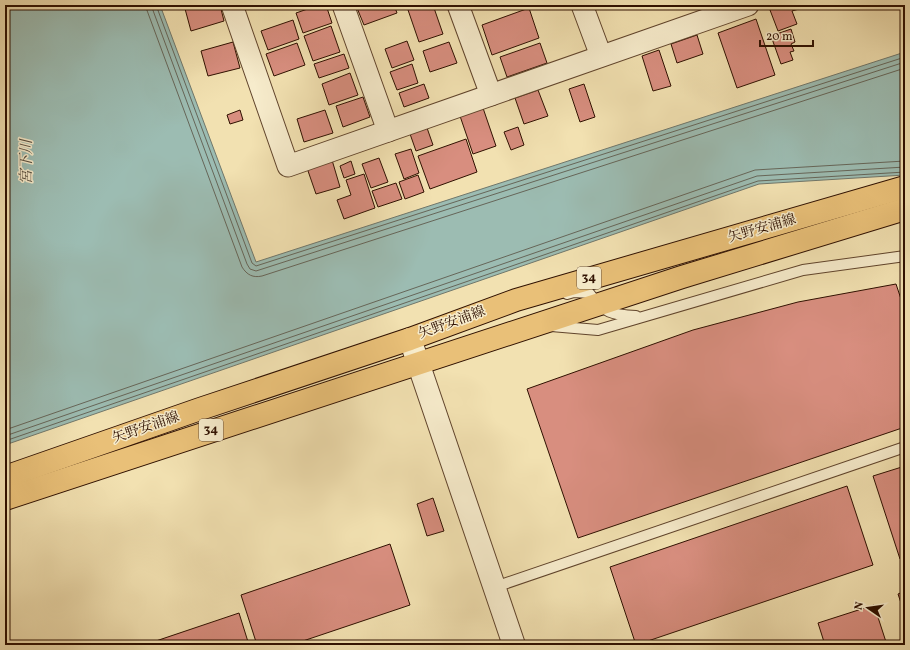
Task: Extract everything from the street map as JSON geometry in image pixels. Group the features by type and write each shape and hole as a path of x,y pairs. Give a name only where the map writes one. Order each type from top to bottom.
{"main road":[{"name":"矢野安浦線","path":"5,477 208,406 410,339 516,300 770,227 905,186"},
{"name":"矢野安浦線","path":"5,499 597,304 905,210"}],"street":[{"path":"232,5 288,166 748,5"},
{"path":"343,5 388,131"},
{"path":"458,5 491,95"},
{"path":"582,5 600,56"},
{"path":"410,339 514,645"}],"lane":[{"path":"533,325 598,330 803,270 905,256"},
{"path":"516,300 544,300 574,292 589,293 597,304 615,315 646,316"},
{"path":"495,588 905,447"}],"water":[{"name":"宮下川","path":"5,5 160,5 256,262 905,52 905,175 759,184 5,445"}],"building":[{"path":"184,5 220,5 224,21 191,31"},
{"path":"319,5 326,5 332,23 303,33 296,13"},
{"path":"365,5 394,5 397,13 364,25 357,8"},
{"path":"413,5 433,5 443,34 419,42 407,7"},
{"path":"780,5 798,5 799,9 792,11 797,24 778,31 770,10 781,6"},
{"path":"529,8 539,38 492,55 482,25"},
{"path":"756,19 775,75 737,88 718,33"},
{"path":"293,20 299,39 268,50 261,31"},
{"path":"331,26 340,52 313,61 304,36"},
{"path":"791,29 795,42 791,44 794,51 790,52 793,60 781,64 771,36"},
{"path":"697,35 703,54 677,63 671,44"},
{"path":"407,41 414,60 392,68 385,49"},
{"path":"233,42 240,68 208,76 201,51"},
{"path":"449,42 457,63 430,72 423,51"},
{"path":"297,43 305,65 274,76 266,54"},
{"path":"540,43 547,63 507,77 500,57"},
{"path":"659,50 671,86 653,91 642,56"},
{"path":"344,54 349,68 319,78 314,64"},
{"path":"412,64 418,83 397,90 390,72"},
{"path":"350,73 358,95 329,105 322,84"},
{"path":"424,84 429,98 404,107 399,93"},
{"path":"584,84 595,117 580,122 569,89"},
{"path":"538,90 548,116 524,124 515,98"},
{"path":"363,97 370,117 343,127 336,106"},
{"path":"483,108 496,146 473,154 460,116"},
{"path":"240,110 243,120 230,124 227,115"},
{"path":"325,110 333,133 304,142 297,119"},
{"path":"426,125 433,145 416,151 409,131"},
{"path":"518,127 524,145 511,150 504,132"},
{"path":"466,139 477,172 430,189 418,156"},
{"path":"411,149 419,173 404,179 395,154"},
{"path":"379,158 388,182 371,188 362,164"},
{"path":"332,160 340,187 316,194 307,168"},
{"path":"351,161 355,174 344,178 340,166"},
{"path":"364,174 375,208 344,219 337,200 351,195 346,180"},
{"path":"418,175 424,192 405,199 399,182"},
{"path":"396,183 402,199 378,207 372,191"},
{"path":"896,284 905,311 905,427 578,538 527,389 693,330 798,302"},
{"path":"905,466 905,558 900,559 873,476"},
{"path":"847,486 873,565 636,645 610,567"},
{"path":"433,498 444,531 427,536 417,504"},
{"path":"390,544 410,605 291,645 257,645 241,595"},
{"path":"905,591 905,615 898,594"},
{"path":"874,605 887,645 825,645 818,623"},
{"path":"239,613 249,645 144,645"}]}
